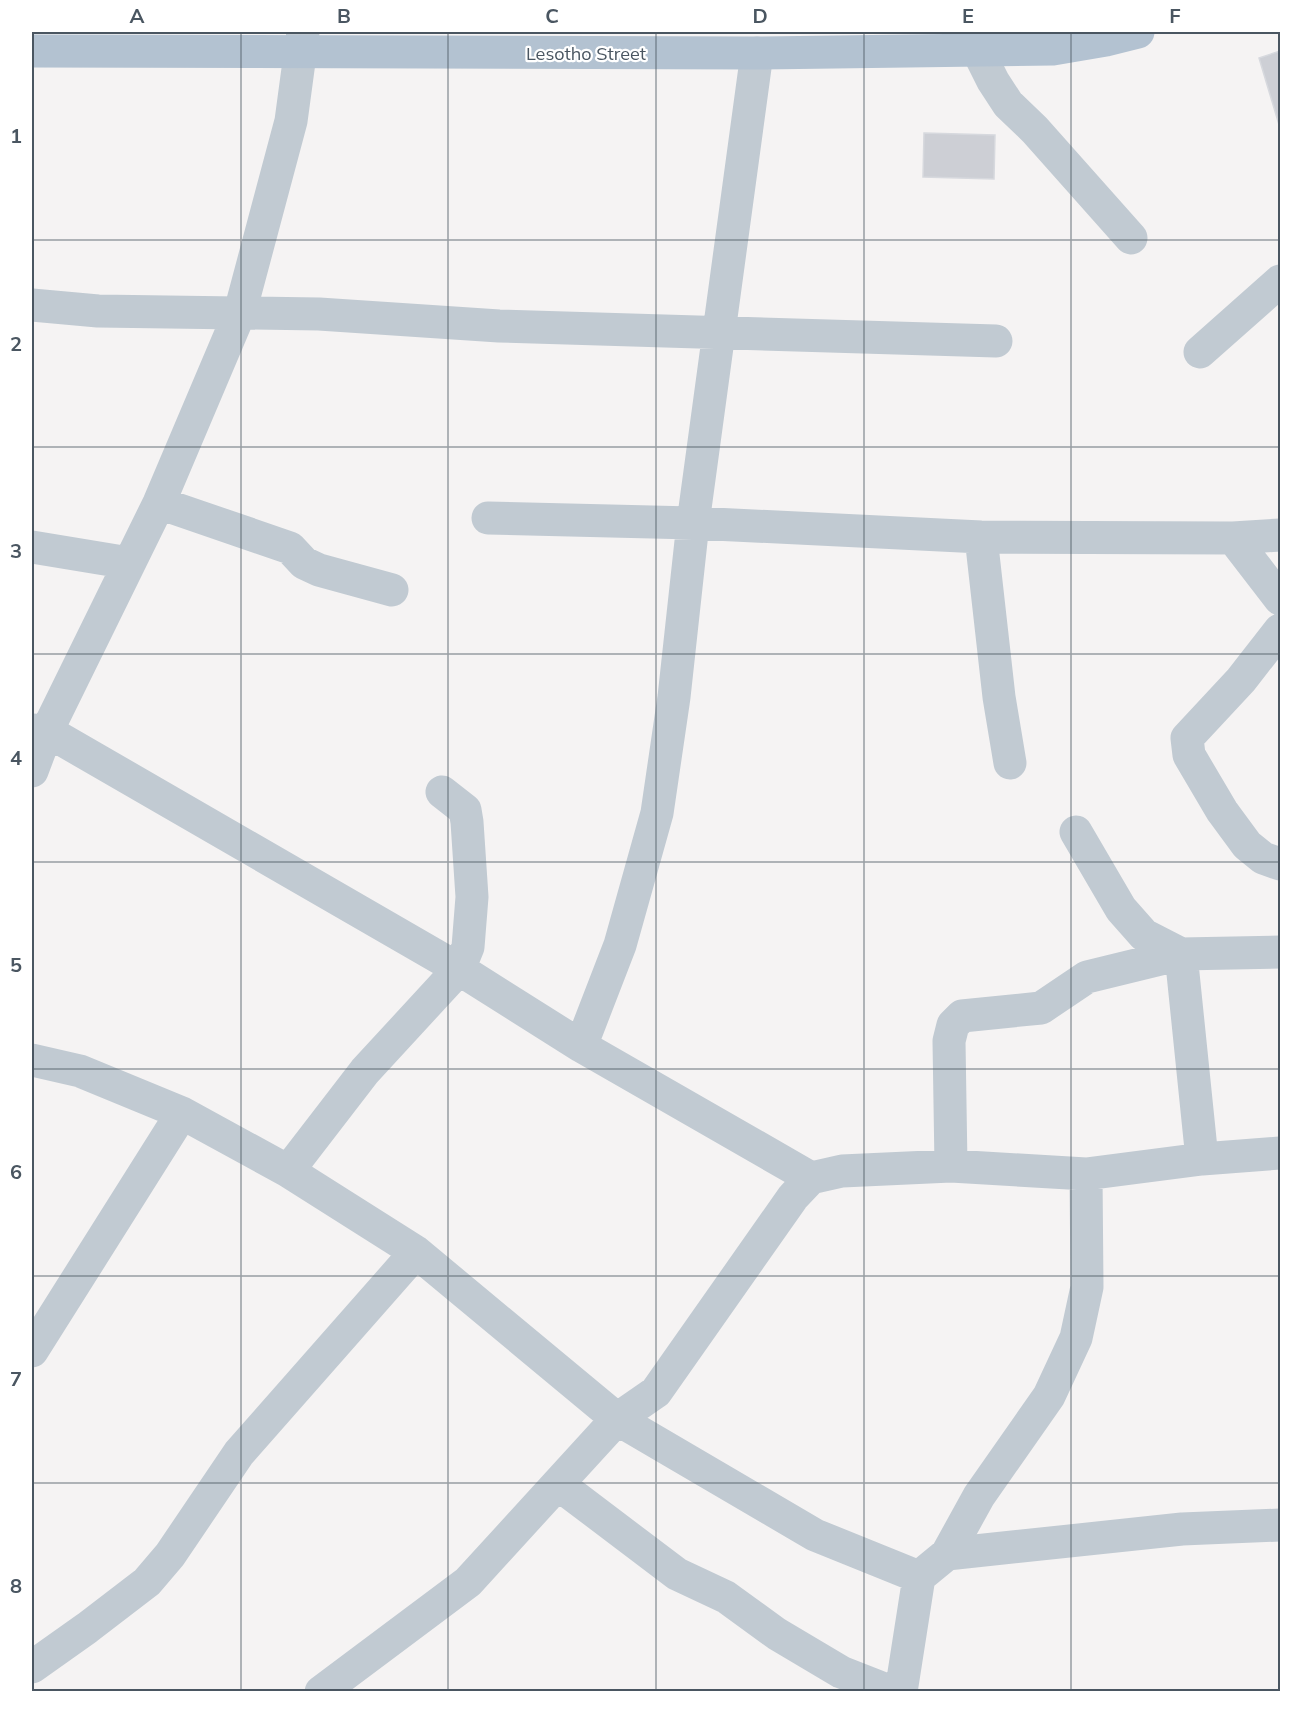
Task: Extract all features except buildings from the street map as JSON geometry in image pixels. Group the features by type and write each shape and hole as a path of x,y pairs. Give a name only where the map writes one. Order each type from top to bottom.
{"main road":[{"name":"Lesotho Street","path":"32,51 302,42 757,53 1053,49 1138,32"}],"street":[{"path":"32,771 39,730 159,503 240,312 291,121 302,42"},
{"path":"977,49 1008,104 1035,130 1131,238"},
{"path":"581,1046 620,945 657,813 674,697 693,523 718,333 757,53"},
{"path":"1200,352 1281,281"},
{"path":"32,304 98,311 319,314 499,327 996,341"},
{"path":"159,503 290,548 304,563 319,570 392,590"},
{"path":"488,518 693,523 981,537 1233,538 1281,535"},
{"path":"981,537 999,697 1010,763"},
{"path":"1233,538 1281,599"},
{"path":"32,547 129,563"},
{"path":"1281,630 1241,680 1187,738 1189,755 1222,811 1247,845 1263,858 1281,864"},
{"path":"39,730 459,969 581,1046 811,1178"},
{"path":"288,1171 364,1071 459,969 468,947 472,897 465,810 442,792"},
{"path":"1076,832 1121,909 1144,934 1181,954"},
{"path":"951,1166 949,1041 953,1025 962,1016 1041,1008 1088,976 1181,954 1281,952"},
{"path":"1181,954 1202,1159"},
{"path":"32,1060 80,1071 182,1113 288,1171 416,1252 617,1419 815,1535 919,1577"},
{"path":"32,1351 182,1113"},
{"path":"336,1688 468,1582 617,1419 656,1392 793,1197 811,1178 842,1171 951,1166 1086,1174 1202,1159 1281,1153"},
{"path":"901,1692 919,1577 947,1554 979,1496 1049,1396 1076,1338 1087,1287 1086,1174"},
{"path":"32,1667 147,1582 170,1555 239,1453 416,1252"},
{"path":"558,1484 677,1574 726,1597 777,1634 841,1672 892,1692"},
{"path":"947,1554 1182,1529 1281,1526"}]}
